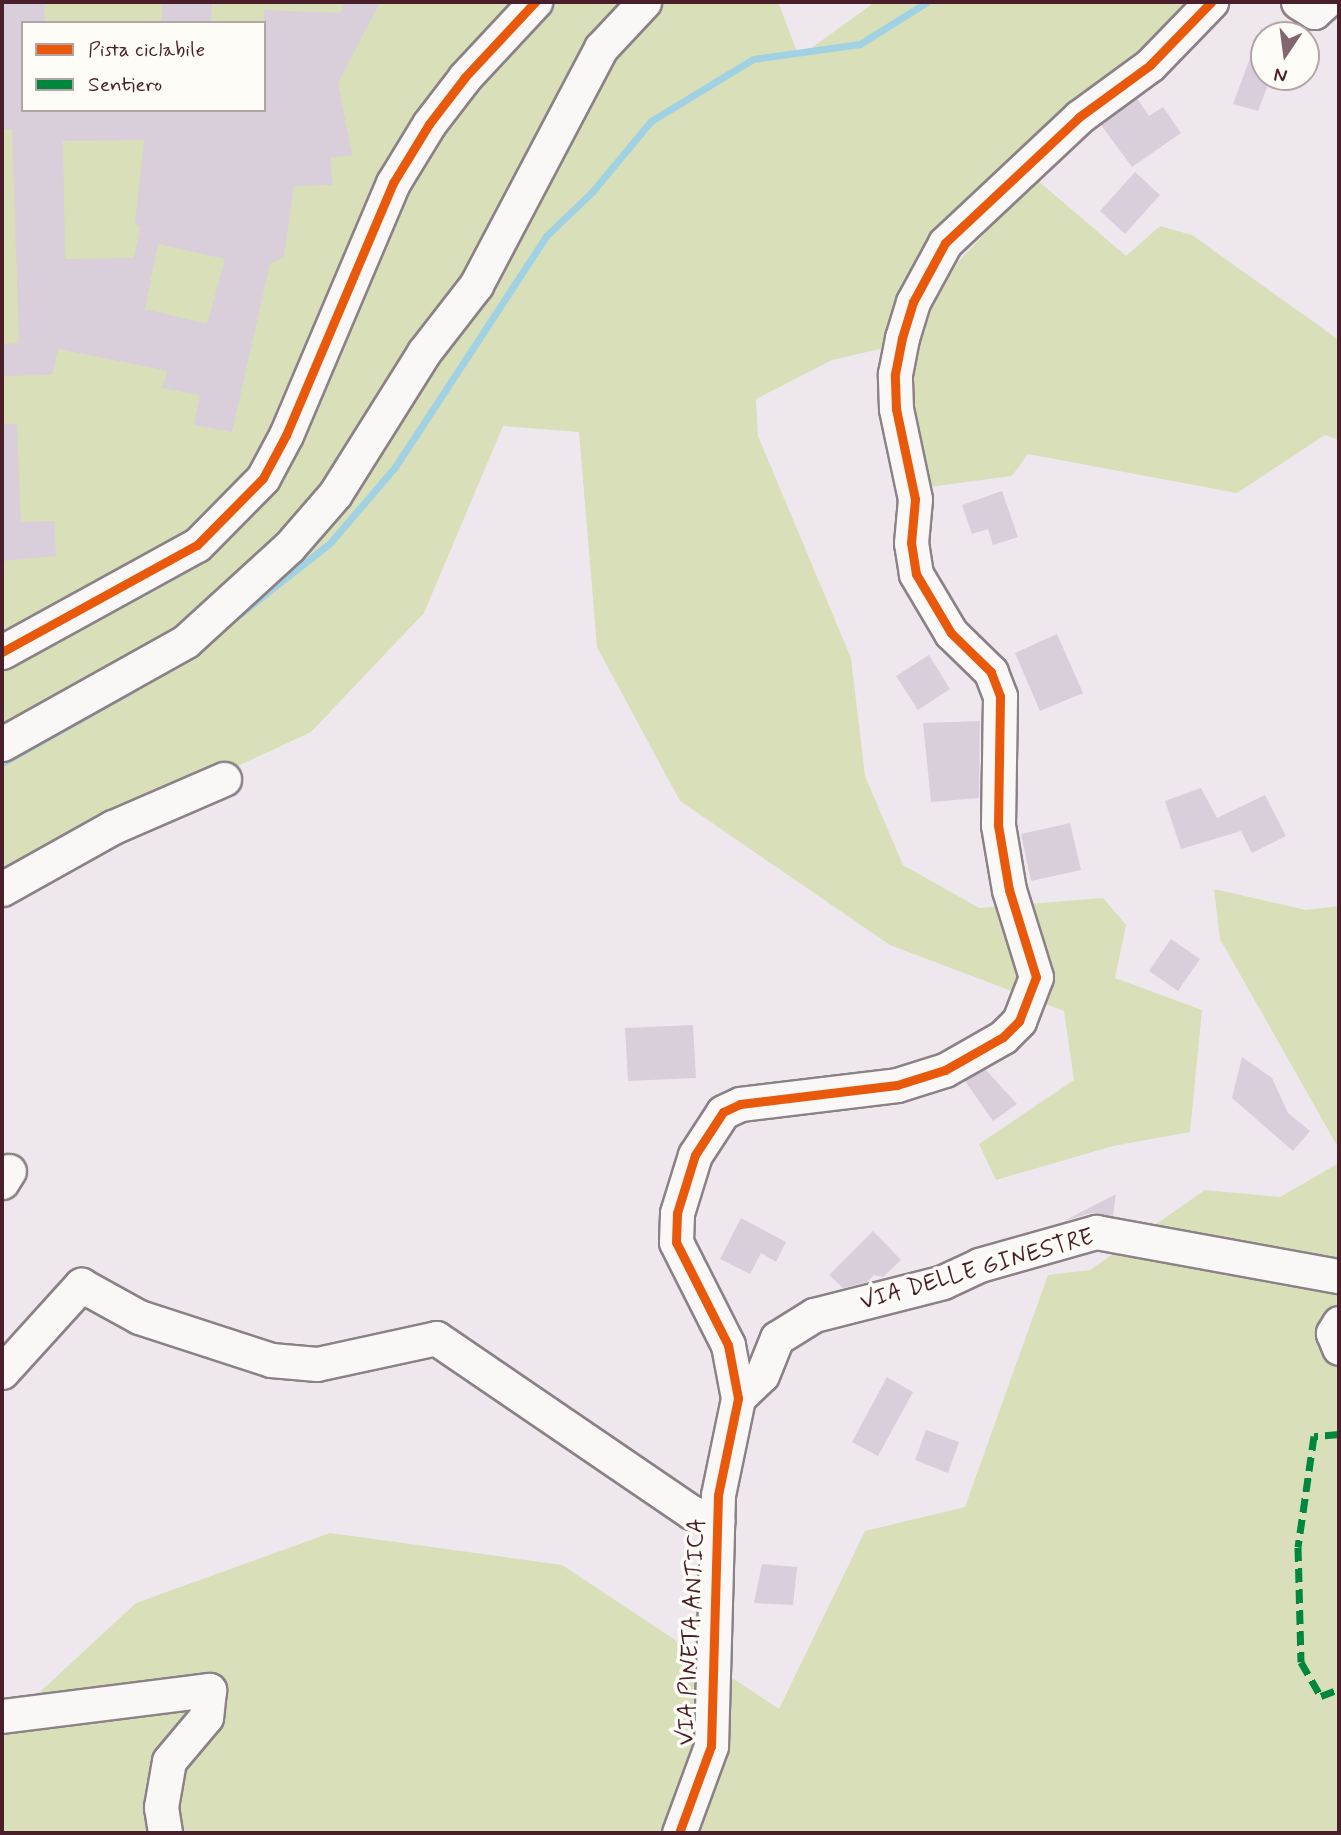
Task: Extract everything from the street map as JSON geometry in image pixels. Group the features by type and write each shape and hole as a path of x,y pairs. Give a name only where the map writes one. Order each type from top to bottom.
{"street":[{"path":"2,652 197,545 263,478 286,435 393,183 429,124 465,77 535,2"},
{"path":"2,744 186,641 289,547 335,494 424,352 476,285 601,48 644,2"},
{"name":"VIA PINETA ANTICA","path":"679,1833 711,1746 717,1521 738,1398 728,1345 676,1242 683,1184 707,1132 723,1112 740,1104 897,1085 945,1070 1003,1037 1020,1021 1036,977 1009,890 998,825 1000,696 991,672 951,633 916,573 911,543 915,499 896,410 895,374 913,302 945,243 1068,126 1150,65 1211,2"},
{"path":"1298,2 1314,12 1325,2"},
{"path":"2,889 113,827 224,779"},
{"name":"VIA DELLE GINESTRE","path":"738,1398 762,1375 777,1338 814,1315 943,1282 979,1265 1096,1232 1339,1276"},
{"path":"2,1372 81,1284 139,1317 271,1360 317,1364 436,1338 691,1512 717,1521"},
{"path":"1339,1324 1333,1333 1339,1348"},
{"path":"2,1716 209,1689 206,1717 169,1760 161,1807 165,1833"}],"green space":[{"path":"2,2 778,2 799,57 875,2 1189,2 1136,63 918,269 880,349 832,360 756,399 758,436 851,658 865,776 903,865 979,908 1103,898 1126,925 1115,978 1202,1010 1190,1132 1113,1146 996,1180 979,1144 1074,1080 1064,1011 890,945 680,801 597,647 579,432 503,426 424,613 311,732 2,875"},
{"path":"1036,179 1126,256 1160,226 1192,235 1339,340 1339,440 1325,435 1237,493 1028,454 1012,476 929,487 907,417 909,370 922,327 957,263"},
{"path":"1214,889 1306,910 1339,906 1339,1149 1220,939"},
{"path":"1339,1163 1339,1833 2,1833 2,1727 136,1603 330,1533 562,1565 779,1709 865,1531 965,1507 1048,1275 1090,1270 1205,1190 1280,1197"}],"building":[{"path":"4,2 44,2 45,21 21,21 21,112 266,112 264,10 340,13 345,2 380,2 338,83 352,155 330,158 333,185 294,186 284,257 270,264 232,432 194,425 200,395 162,388 168,371 58,349 52,375 2,376 2,344 19,343 12,129 2,129","holes":["144,140 135,223 140,227 134,258 65,259 63,141","158,244 225,259 207,324 145,309"]},
{"path":"162,2 212,2 211,21 162,21"},
{"path":"1250,58 1250,91 1266,91 1258,111 1233,104"},
{"path":"1137,98 1149,116 1163,107 1181,133 1132,167 1101,125"},
{"path":"1135,172 1160,195 1125,234 1100,211"},
{"path":"2,424 17,424 21,522 54,521 56,556 2,561"},
{"path":"1002,491 1018,537 993,545 988,529 972,534 962,505"},
{"path":"1057,634 1083,693 1040,711 1015,653"},
{"path":"929,655 950,689 918,710 896,676"},
{"path":"980,721 979,798 931,802 923,723"},
{"path":"1201,788 1217,818 1265,795 1286,836 1252,853 1241,831 1181,849 1165,801"},
{"path":"1070,823 1081,870 1031,881 1021,834"},
{"path":"1171,939 1200,959 1178,991 1149,971"},
{"path":"693,1025 696,1078 628,1081 625,1028"},
{"path":"1242,1057 1272,1078 1288,1113 1310,1131 1293,1151 1232,1098"},
{"path":"985,1069 1017,1104 993,1121 965,1081"},
{"path":"1116,1194 1113,1216 1091,1213 1064,1221"},
{"path":"741,1218 786,1242 776,1262 761,1253 750,1274 720,1259"},
{"path":"873,1231 901,1260 883,1277 874,1275 867,1282 843,1288 829,1275"},
{"path":"887,1377 913,1392 878,1456 852,1442"},
{"path":"926,1430 959,1442 948,1473 915,1460"},
{"path":"762,1564 797,1567 793,1605 754,1603"}],"waterway":[{"path":"231,621 330,543 395,467 546,236 592,192 651,121 753,59 860,44 927,2"},
{"path":"2,763 135,688"}],"marked path":[{"path":"1339,1434 1314,1436 1298,1547 1301,1662 1321,1696 1339,1689"}],"cycle path":[{"path":"2,652 197,545 263,478 286,435 393,183 429,124 465,77 535,2"},
{"path":"679,1833 711,1746 718,1495 738,1398 728,1345 676,1242 677,1213 695,1155 723,1112 740,1104 897,1085 945,1070 1003,1037 1019,1021 1036,977 1009,890 998,825 1000,696 991,672 951,633 916,574 911,543 915,499 896,409 895,374 902,338 913,302 945,243 1079,117 1150,65 1211,2"}]}
